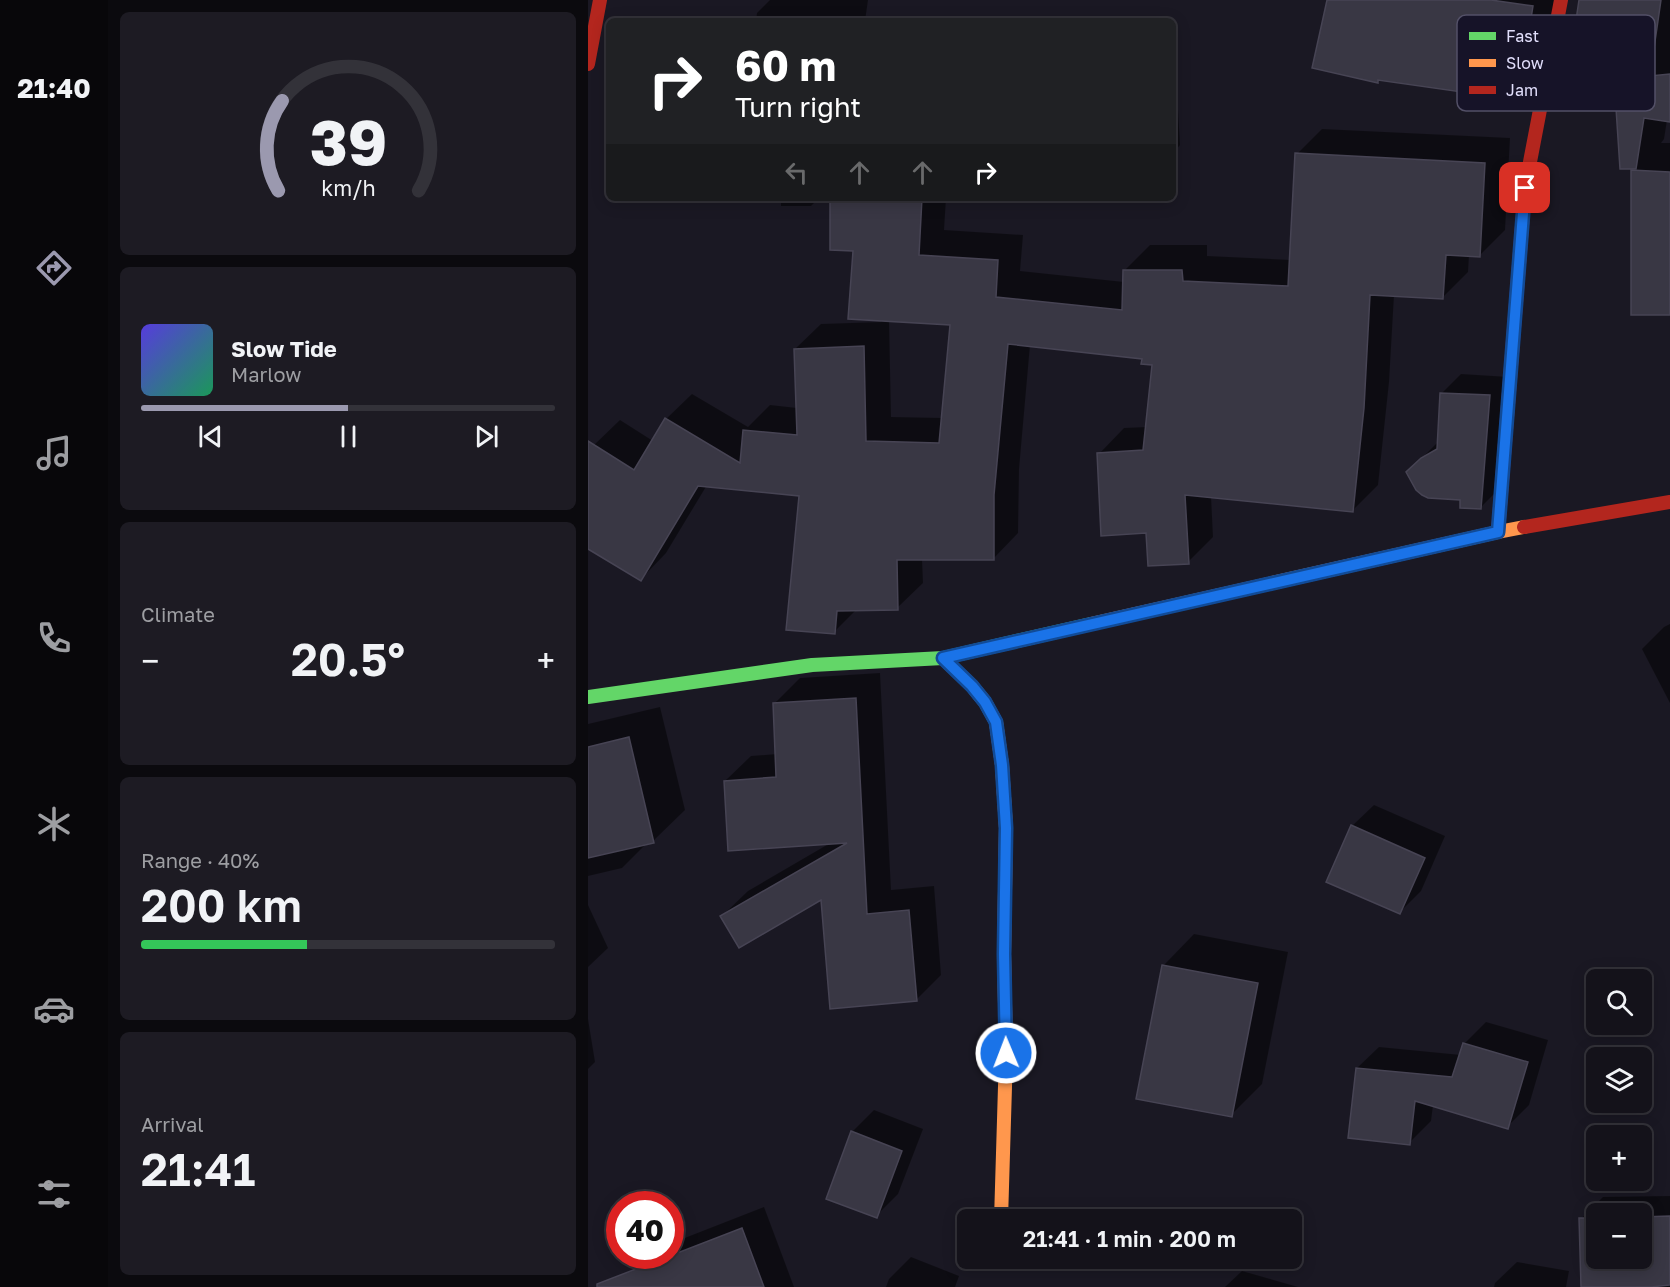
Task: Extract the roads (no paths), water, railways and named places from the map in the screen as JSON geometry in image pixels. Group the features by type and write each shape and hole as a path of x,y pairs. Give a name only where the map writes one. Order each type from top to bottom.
{"street":[{"path":"588,64 600,0"},
{"path":"1558,15 1561,0"},
{"path":"1498,532 1525,188 1540,111"},
{"path":"588,697 812,665 943,658 1498,532 1670,502"},
{"path":"943,658 985,702 996,722 1002,765 1006,828 1004,954 1006,1053 1001,1209"}]}
